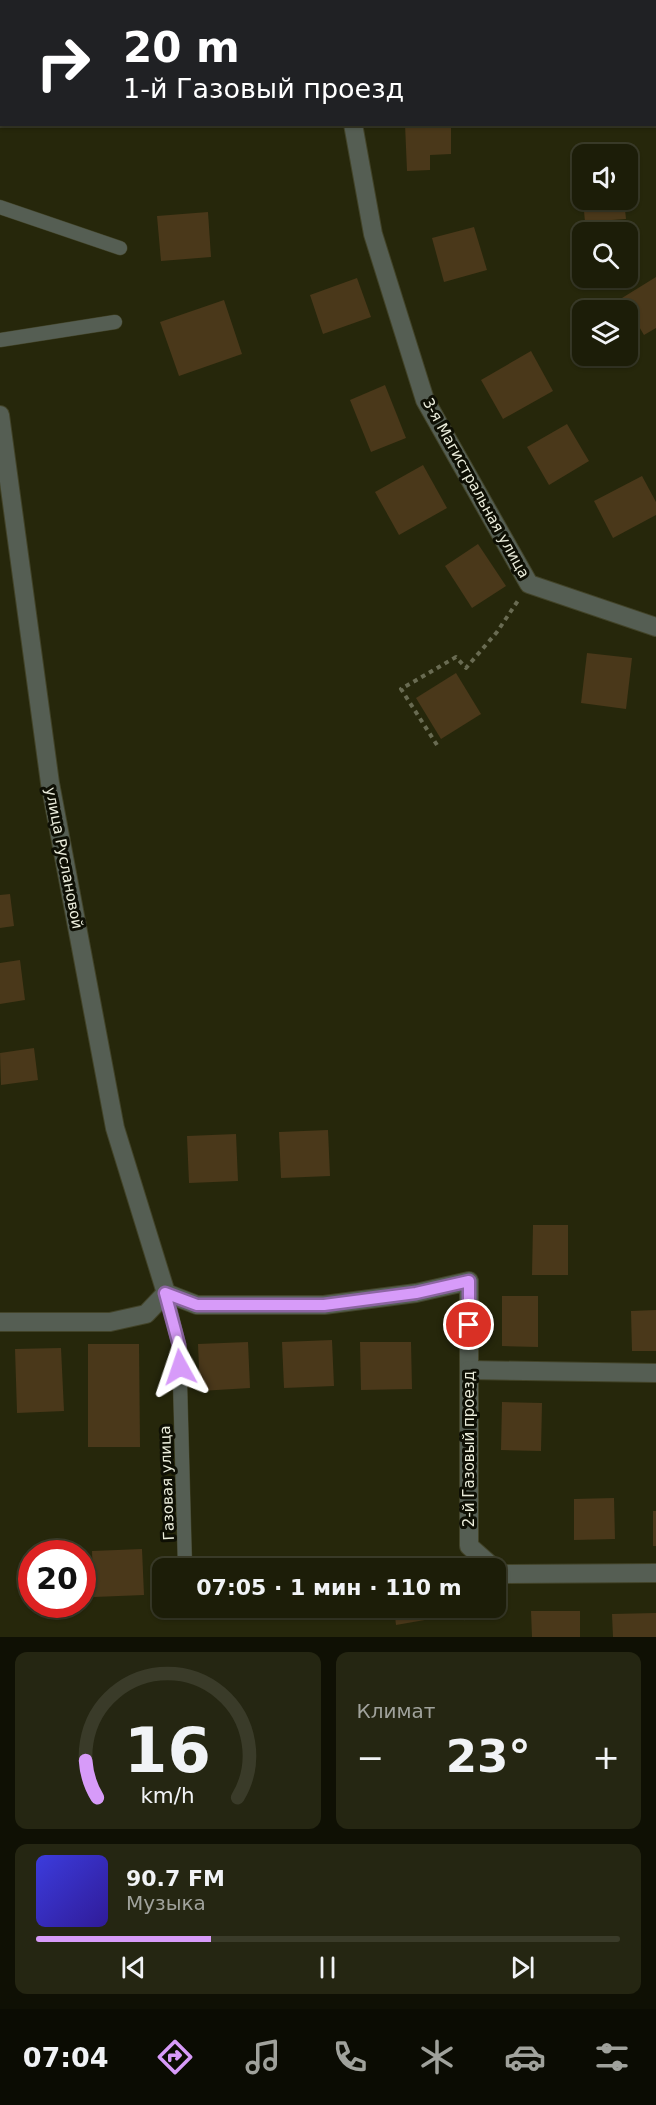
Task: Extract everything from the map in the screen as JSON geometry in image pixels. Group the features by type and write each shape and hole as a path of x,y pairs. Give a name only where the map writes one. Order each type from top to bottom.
{"street":[{"name":"3-я Магистральная улица","path":"353,126 373,234 425,400 529,584 656,627"},
{"name":"улица Руслановой","path":"0,415 50,783 115,1128 165,1293"},
{"name":"2-й Газовый проезд","path":"165,1293 197,1305 324,1305 416,1293 469,1281 469,1546 483,1558"},
{"path":"0,1322 110,1322 146,1314 165,1293"},
{"path":"469,1370 656,1373"},
{"name":"2-й Газовый проезд","path":"506,1574 656,1574"}],"lane":[{"path":"0,207 120,248"},
{"path":"0,340 115,322"},
{"name":"Газовая улица","path":"165,1293 179,1345 185,1558"}],"path":[{"path":"437,745 401,689 456,657 466,668 497,632 529,584"}],"building":[{"path":"405,126 451,126 451,154 430,155 430,170 407,171"},
{"path":"584,210 625,210 626,219 585,222"},
{"path":"208,212 211,257 161,261 157,216"},
{"path":"474,227 487,270 444,282 432,238"},
{"path":"656,277 656,328 644,335 638,325 638,300 623,300 622,298"},
{"path":"357,278 371,317 323,334 310,295"},
{"path":"224,300 242,354 179,376 160,322"},
{"path":"531,351 553,391 503,419 481,380"},
{"path":"385,385 406,438 371,452 350,400"},
{"path":"567,424 589,461 549,485 527,447"},
{"path":"423,465 447,508 399,535 375,492"},
{"path":"642,476 656,502 656,515 613,538 594,501"},
{"path":"478,544 506,586 472,608 445,566"},
{"path":"587,653 632,658 626,709 581,703"},
{"path":"456,673 481,714 441,739 416,698"},
{"path":"10,894 14,926 0,928 0,895"},
{"path":"20,960 25,1000 0,1004 0,963"},
{"path":"34,1048 38,1080 1,1085 0,1053"},
{"path":"328,1130 330,1176 281,1178 279,1132"},
{"path":"236,1134 238,1181 189,1183 187,1136"},
{"path":"533,1225 568,1225 568,1275 532,1275"},
{"path":"502,1296 538,1296 538,1347 502,1346"},
{"path":"656,1310 656,1351 632,1351 631,1311"},
{"path":"332,1340 334,1386 284,1388 282,1342"},
{"path":"248,1342 250,1388 200,1391 198,1344"},
{"path":"360,1342 411,1342 412,1389 361,1390"},
{"path":"88,1344 139,1344 140,1447 88,1447"},
{"path":"61,1348 64,1411 17,1413 15,1349"},
{"path":"502,1402 542,1403 541,1451 501,1450"},
{"path":"614,1498 615,1539 574,1540 574,1499"},
{"path":"653,1511 656,1511 656,1546 653,1546"},
{"path":"142,1549 144,1595 96,1597 96,1551"},
{"path":"531,1611 580,1611 580,1637 532,1637"},
{"path":"656,1613 656,1637 613,1637 612,1614"},
{"path":"226,1618 276,1619 226,1620"},
{"path":"395,1618 436,1618 396,1625"}],"route":[{"path":"180,1367 179,1345 165,1293 197,1305 324,1305 416,1293 469,1281 469,1325"}]}
